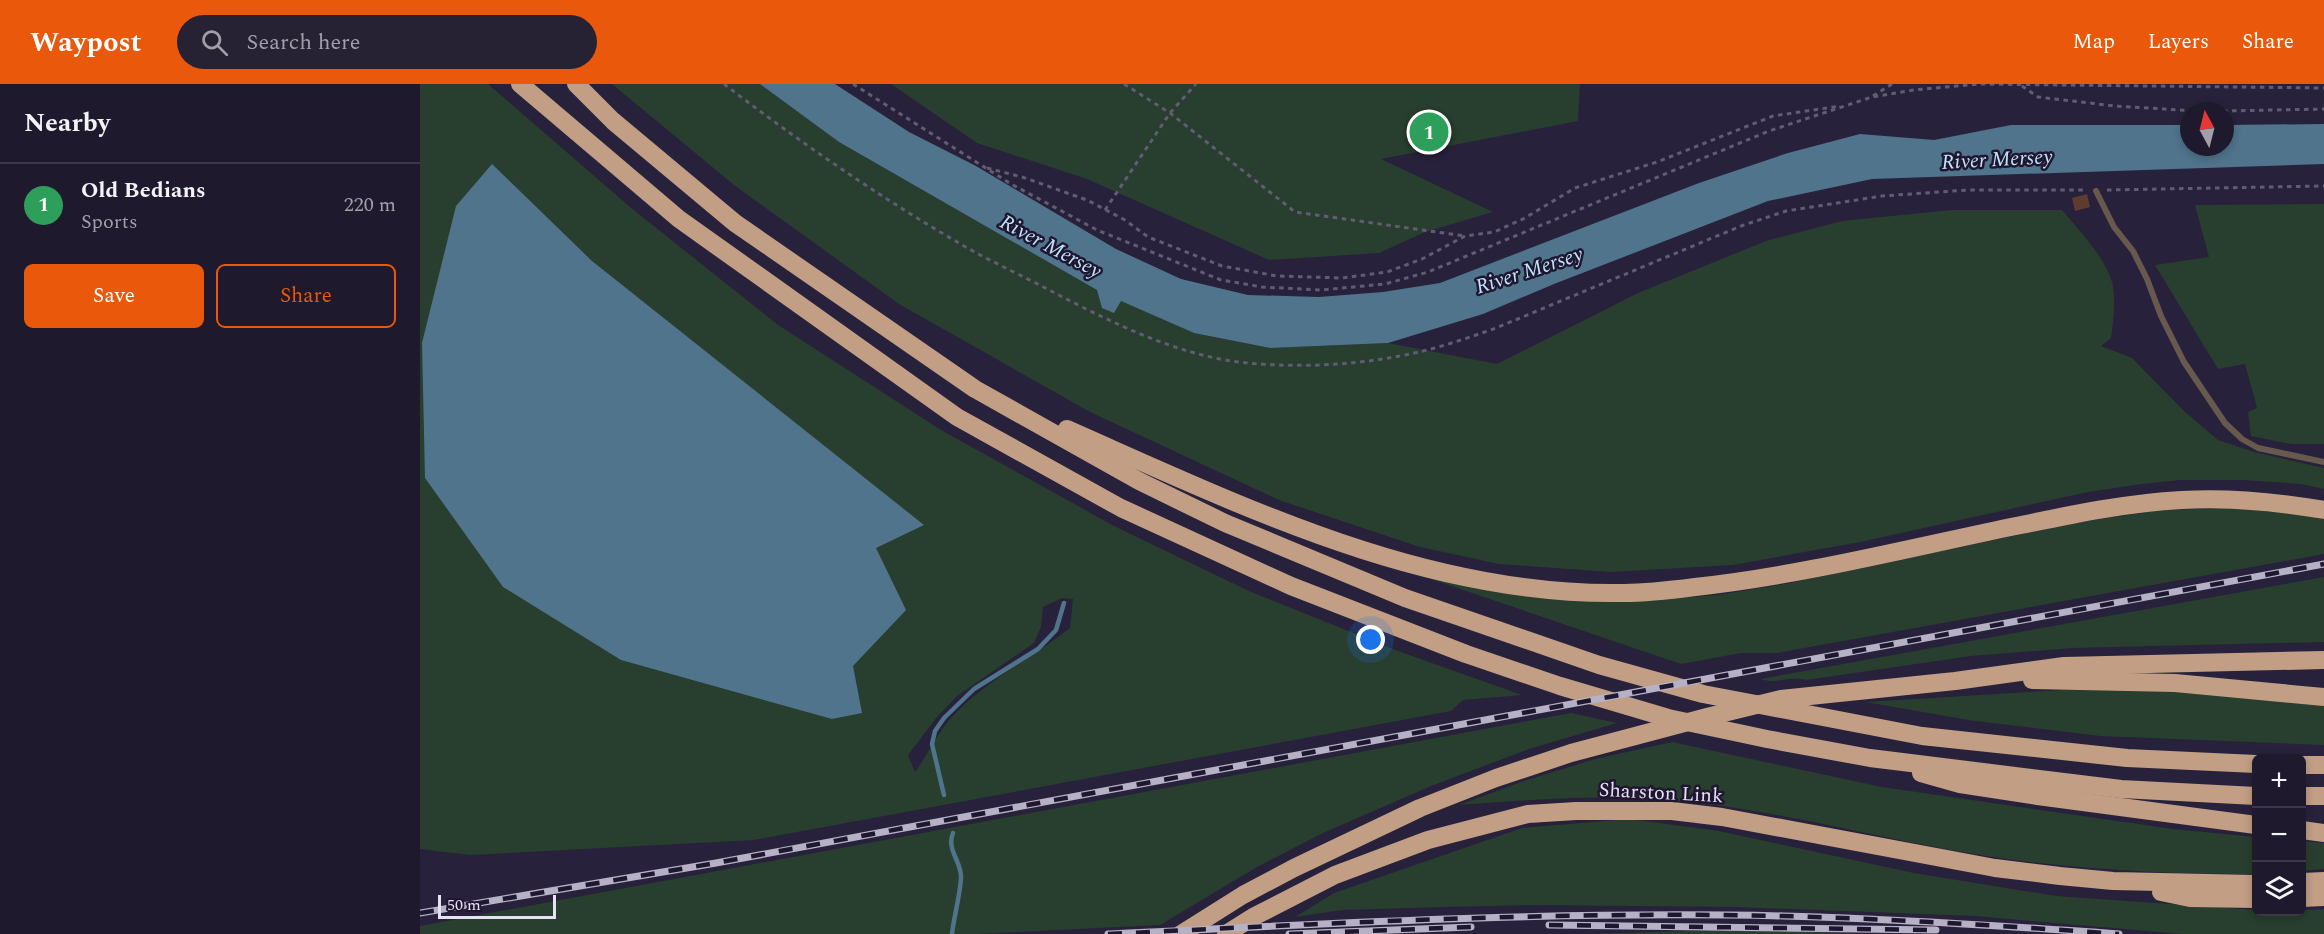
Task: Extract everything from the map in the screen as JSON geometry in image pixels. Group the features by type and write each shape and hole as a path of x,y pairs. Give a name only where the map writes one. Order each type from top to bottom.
{"highway":[{"path":"520,84 679,219 957,417 1121,508 1291,586 1466,654 1560,686 1668,718 1870,758 2121,789 2252,796"},
{"path":"576,84 613,121 735,223 975,389 1139,482 1225,524 1405,598 1599,665 1703,694 1922,736 2127,758 2252,764"},
{"path":"975,389 1192,484 1300,528 1398,562 1542,589 1625,593 1744,582 2067,515 2154,502 2246,501 2324,510"},
{"path":"1181,934 1294,868 1379,826 1496,778 1570,753 1781,699 1955,681 2064,666 2324,660"},
{"path":"1955,681 2175,682 2324,697"},
{"path":"1870,758 1960,784 2104,806 2252,824"},
{"path":"2306,765 2324,765"},
{"path":"2306,796 2324,796"},
{"name":"Sharston Link","path":"1227,934 1272,907 1335,875 1428,840 1528,814 1576,811 1672,811 1722,817 1995,868 2113,881"},
{"path":"2306,831 2324,833"},
{"path":"2113,881 2252,884"},
{"path":"2113,881 2190,898 2252,899"},
{"path":"2306,882 2324,881"},
{"path":"2306,898 2324,897"}],"lane":[{"path":"2096,191 2114,227 2133,251 2184,362 2225,423 2242,439 2258,448 2324,462"}],"path":[{"path":"724,84 847,171 964,246 1095,314 1171,346 1235,361 1270,365 1323,365 1402,356 1459,341 1741,226 1786,211 1882,196 1968,190 2096,191 2324,186"},
{"path":"853,84 1011,184 1097,230 1221,280 1262,287 1321,290 1385,284 1428,272 1769,131 1872,97 1914,90 1978,84 2324,88"},
{"path":"1124,84 1170,113 1295,212 1465,236 1494,232 1523,219 1575,188 1657,162 1773,116 1848,105"},
{"path":"1105,210 1170,113 1196,84"},
{"path":"1872,97 1892,84"},
{"path":"1910,84 1914,90"},
{"path":"2021,85 2038,98 2180,110"},
{"path":"2234,111 2324,110"},
{"path":"983,166 1066,193 1125,220 1148,237 1222,266 1277,276 1342,278 1387,272 1422,259 1465,236"}],"green space":[{"path":"420,84 488,84 630,207 778,325 941,430 1114,526 1249,591 1398,651 1522,695 1463,700 1451,711 754,840 470,855 420,849","holes":["1062,598 1073,599 1070,628 964,705 946,724 915,772 908,755 937,717 957,696 1034,643 1041,627 1043,607"]},
{"path":"612,84 760,84 839,142 1097,290 1194,333 1270,348 1388,343 1497,364 1638,293 1766,241 1842,221 1952,210 2062,210 2100,257 2111,278 2114,312 2111,338 2101,346 2132,358 2185,412 2218,440 2254,452 2324,468 2324,489 2301,484 2243,480 2181,480 2142,484 2088,492 1860,542 1733,565 1610,572 1499,564 1420,547 1279,500 1090,412 899,304 734,185"},
{"path":"891,84 1580,84 1578,121 1381,159 1493,212 1425,232 1379,253 1269,260 1087,179 977,143"},
{"path":"2324,204 2324,444 2291,444 2251,436 2248,412 2257,408 2245,364 2218,369 2155,265 2209,257 2195,205"},
{"path":"2227,508 2288,512 2324,519 2324,554 1777,653 1741,653 1681,664 1416,574 1640,601 1717,595 1790,583 2069,524 2160,510"},
{"path":"2324,577 2324,642 2073,648 1971,656 1806,680 1767,681 1760,679"},
{"path":"2094,688 2179,692 2324,705 2324,745 2100,736 1968,720 1866,702"},
{"path":"1571,713 1617,723 1529,749 1431,786 1323,833 1257,867 1160,925 977,934 420,934 420,926"},
{"path":"1672,742 1882,787 2173,829 2252,837 2252,874 2137,871 2058,865 1979,855 1800,819 1694,802 1633,798 1583,798 1459,805 1527,780 1595,759"},
{"path":"1629,819 1719,831 1914,873 2056,896 2252,910 2252,916 2306,916 2306,910 2324,909 2324,934 2182,934 1975,916 1735,907 1535,905 1444,907 1342,910 1295,917 1334,893 1522,828"},
{"path":"2306,841 2324,843 2324,869 2306,871"},
{"path":"1744,929 1862,934 1594,934"}],"water":[{"name":"River Mersey","path":"760,84 835,84 909,132 976,166 1116,249 1181,279 1248,295 1319,297 1383,292 1440,283 1699,183 1788,153 1860,134 1934,140 2011,125 2180,125 2180,156 2234,156 2234,125 2324,124 2324,164 1872,179 1768,201 1483,314 1388,343 1270,348 1194,333 1121,301 1114,313 1102,308 1097,290 839,142"},
{"path":"492,164 592,261 924,525 876,548 906,610 853,666 862,713 832,719 621,660 503,587 425,478 422,343 456,206"}],"building":[{"path":"2087,194 2090,207 2075,211 2072,198"}],"waterway":[{"path":"944,795 932,744 935,731 944,718 974,689 1038,649 1056,630 1064,603"},
{"path":"952,934 961,878 951,845 953,833"}],"railway":[{"path":"420,913 716,863 2324,564"},
{"path":"1108,934 1446,919 1615,915 1868,919 2119,934"},
{"path":"1549,925 1936,930"},
{"path":"1289,934 1471,927"}],"place":[{"name":"Old Bedians","path":"1429,132"}]}
